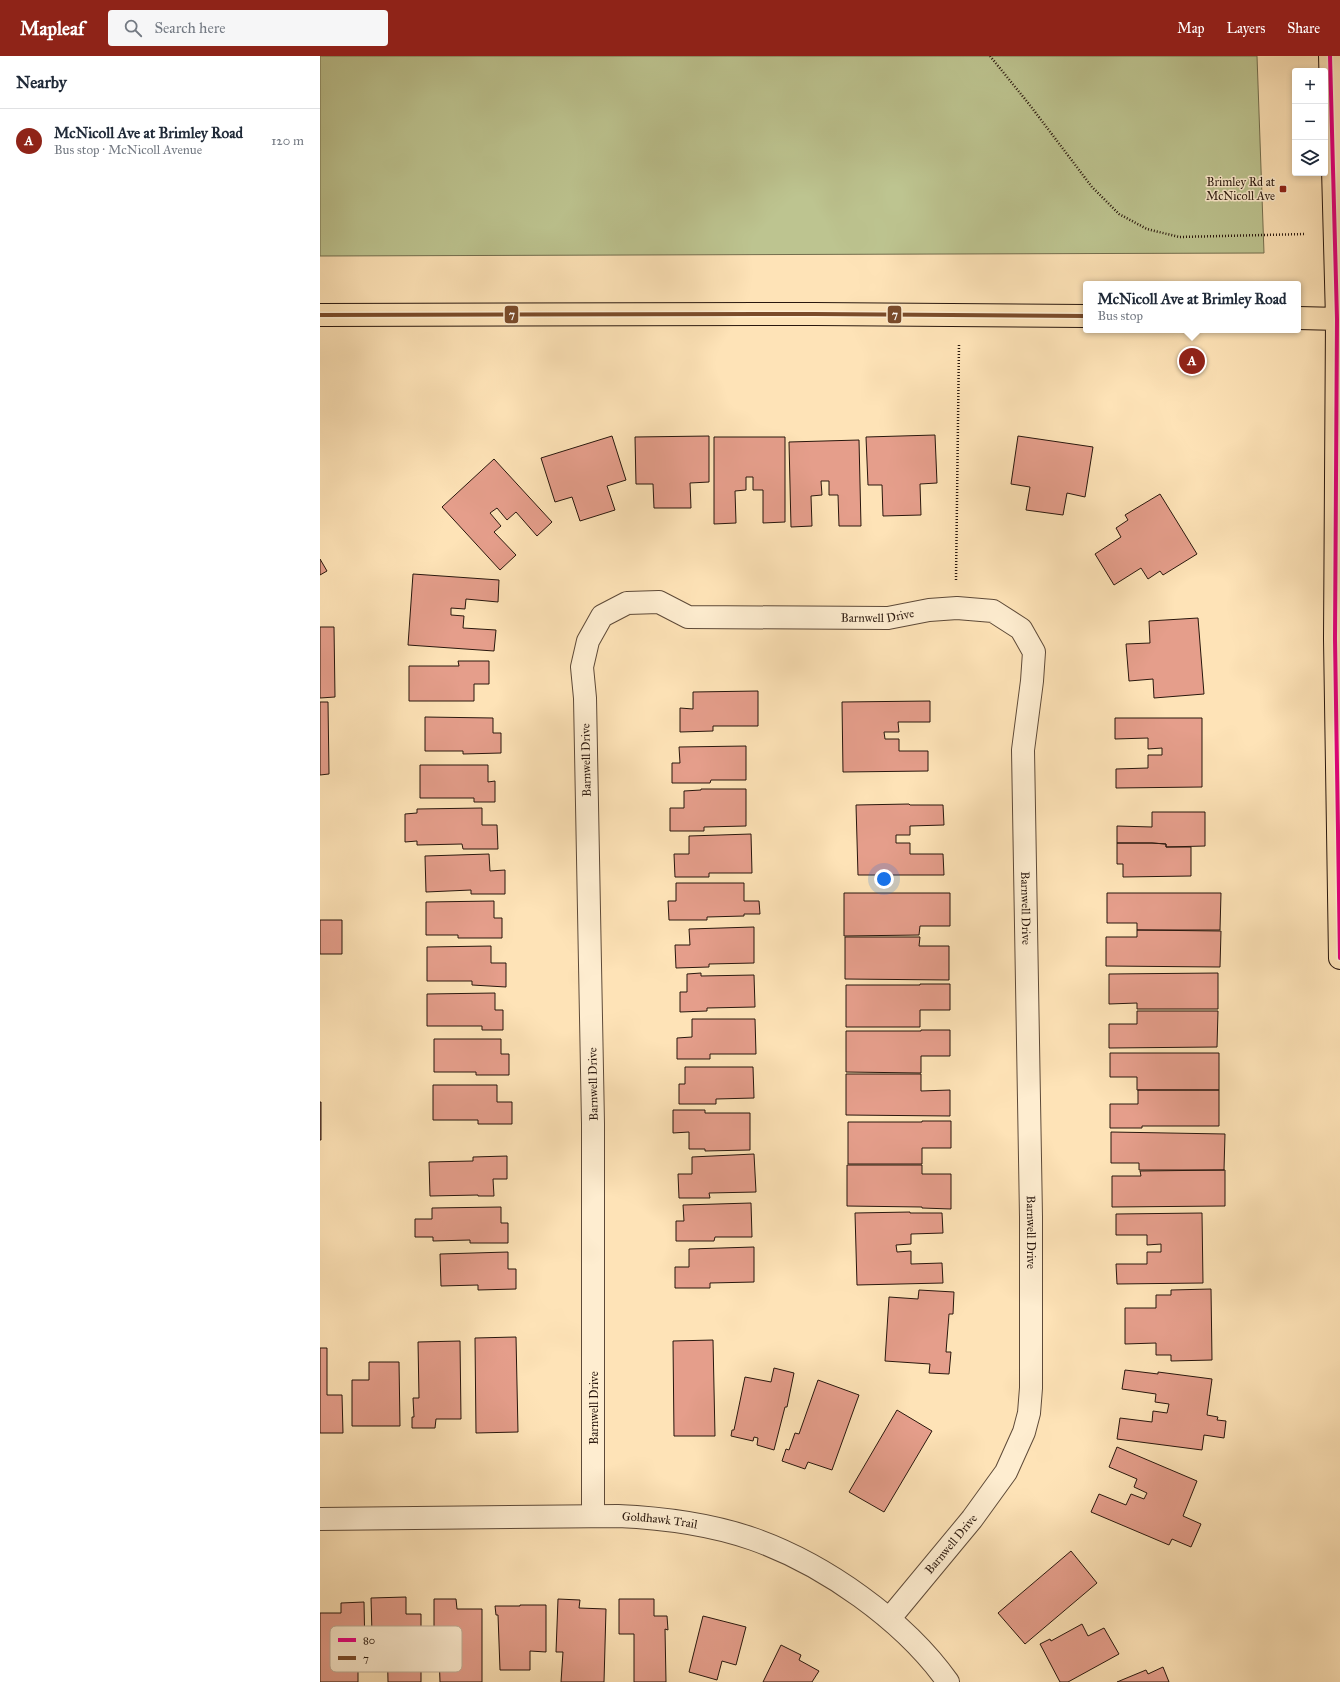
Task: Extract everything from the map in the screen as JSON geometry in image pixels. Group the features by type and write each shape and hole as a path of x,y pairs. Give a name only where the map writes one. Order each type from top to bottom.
{"main road":[{"path":"1330,56 1338,319 1335,639 1340,958"},
{"path":"320,315 1083,316"},
{"path":"1301,318 1338,319"}],"street":[{"name":"Barnwell Drive","path":"593,1516 593,1124 585,705 582,668 588,641 602,616 627,603 659,602 688,617 888,618 929,610 957,608 993,611 1021,629 1034,652 1032,681 1023,750 1030,1209 1031,1388 1029,1413 1024,1432 1006,1472 972,1519 890,1618"},
{"name":"Goldhawk Trail","path":"320,1519 618,1516 651,1518 702,1526 752,1539 803,1561 850,1589 890,1618 933,1661 948,1682"}],"path":[{"path":"990,56 1029,104 1092,187 1119,214 1147,229 1179,236 1283,234"},
{"path":"957,608 956,546 959,315"}],"green space":[{"path":"320,56 1257,56 1264,253 320,256"}],"building":[{"path":"935,435 937,483 920,484 921,515 883,516 882,485 868,485 866,437"},
{"path":"612,436 626,480 607,486 615,510 580,521 572,497 555,502 541,458"},
{"path":"709,436 709,482 690,483 691,508 654,508 653,484 636,484 635,437"},
{"path":"1018,436 1093,447 1085,497 1067,493 1063,515 1026,510 1030,487 1011,484"},
{"path":"714,437 785,437 785,522 763,523 763,490 753,490 753,477 746,477 746,490 735,491 736,523 714,524"},
{"path":"859,440 861,526 839,526 838,495 829,495 829,481 821,481 822,495 811,496 812,526 791,527 789,442"},
{"path":"494,459 552,522 537,536 516,512 507,520 497,508 490,513 501,526 494,532 516,555 500,570 442,507"},
{"path":"1160,494 1197,554 1163,575 1160,571 1148,579 1141,568 1114,585 1095,554 1121,537 1116,528 1128,520 1125,515"},
{"path":"320,559 327,571 320,575"},
{"path":"413,574 499,580 498,602 466,599 465,609 451,608 451,615 464,616 463,628 496,630 494,651 408,645"},
{"path":"1198,618 1204,694 1154,698 1153,679 1129,681 1126,644 1150,643 1149,621"},
{"path":"320,627 334,627 335,697 320,698"},
{"path":"458,661 489,661 489,684 474,684 474,701 409,701 409,666 459,666"},
{"path":"758,691 758,726 713,726 713,731 680,732 680,708 693,709 693,692"},
{"path":"930,701 930,722 898,722 899,732 884,732 885,739 899,739 899,751 928,751 928,771 843,772 842,702"},
{"path":"320,702 328,702 329,774 320,775"},
{"path":"425,717 493,718 493,733 501,733 501,753 463,754 463,751 425,751"},
{"path":"1115,718 1202,718 1202,787 1116,788 1116,769 1148,768 1148,755 1162,755 1162,748 1148,749 1148,738 1115,739"},
{"path":"746,746 746,780 711,780 710,783 672,783 672,763 680,763 679,747"},
{"path":"420,765 488,765 488,782 495,781 495,802 474,802 474,798 420,798"},
{"path":"701,789 746,789 746,826 704,827 704,831 670,831 670,808 684,808 684,791"},
{"path":"856,805 943,805 944,825 910,826 910,835 896,835 896,843 910,843 910,854 943,854 944,875 858,875"},
{"path":"482,808 482,825 497,825 498,849 463,849 462,844 417,845 417,841 405,842 405,814 417,813 417,809"},
{"path":"1152,812 1205,812 1205,846 1166,847 1166,844 1117,843 1117,826 1152,827"},
{"path":"751,834 752,873 709,873 709,877 675,877 674,854 689,854 689,836"},
{"path":"1117,843 1152,843 1166,844 1166,847 1191,847 1191,876 1123,877 1123,864 1117,864"},
{"path":"489,854 490,871 505,870 505,894 471,894 471,890 426,892 425,856"},
{"path":"676,883 744,883 744,901 759,901 760,914 707,917 707,920 669,920 668,901 676,901"},
{"path":"844,893 950,893 950,926 920,926 919,935 844,936"},
{"path":"1107,893 1221,893 1220,930 1137,930 1137,923 1107,923"},
{"path":"494,901 494,918 502,918 502,938 458,938 458,935 426,935 426,902"},
{"path":"320,920 342,920 342,954 320,954"},
{"path":"754,927 754,963 709,964 709,967 676,968 675,945 690,945 689,929"},
{"path":"1137,930 1221,931 1220,967 1106,966 1106,937 1137,937"},
{"path":"845,937 920,937 919,946 949,946 949,980 845,979"},
{"path":"491,946 491,963 506,963 506,987 472,985 472,981 427,981 427,947"},
{"path":"701,973 701,976 754,975 755,1007 707,1008 707,1011 680,1012 680,992 687,992 687,974"},
{"path":"1218,973 1218,1009 1137,1009 1137,1003 1109,1004 1109,974"},
{"path":"950,984 950,1010 920,1010 920,1027 846,1027 846,985"},
{"path":"495,993 495,1010 503,1010 503,1030 482,1030 482,1026 427,1026 427,994"},
{"path":"1137,1011 1218,1011 1217,1047 1109,1048 1109,1024 1137,1024"},
{"path":"692,1019 755,1019 756,1054 710,1054 710,1059 677,1059 677,1038 692,1037"},
{"path":"950,1030 950,1056 921,1056 921,1073 846,1072 846,1031"},
{"path":"434,1039 501,1039 501,1054 509,1054 509,1075 476,1075 476,1072 434,1072"},
{"path":"1110,1053 1219,1053 1219,1090 1137,1090 1137,1077 1110,1077"},
{"path":"685,1067 753,1067 754,1098 716,1099 716,1104 679,1104 679,1084 685,1084"},
{"path":"846,1074 921,1074 921,1091 950,1090 950,1116 846,1115"},
{"path":"433,1085 497,1085 497,1102 512,1102 512,1124 478,1124 478,1120 433,1120"},
{"path":"1138,1090 1219,1090 1219,1126 1142,1126 1142,1128 1110,1128 1110,1104 1138,1104"},
{"path":"321,1102 321,1140 320,1140"},
{"path":"673,1110 705,1110 705,1113 750,1113 750,1150 705,1151 705,1149 689,1149 689,1132 673,1133"},
{"path":"951,1121 951,1148 922,1148 922,1164 848,1164 848,1122"},
{"path":"1111,1132 1225,1134 1224,1170 1139,1170 1139,1163 1111,1163"},
{"path":"754,1154 756,1192 709,1193 710,1198 679,1198 678,1174 692,1174 692,1157"},
{"path":"507,1156 507,1179 493,1179 494,1196 430,1196 429,1162 473,1161 473,1157"},
{"path":"847,1165 922,1165 922,1174 951,1174 951,1209 847,1206"},
{"path":"1225,1170 1225,1206 1112,1207 1112,1176 1141,1176 1140,1171"},
{"path":"751,1203 752,1237 715,1237 714,1241 676,1241 676,1221 684,1221 683,1205"},
{"path":"501,1207 501,1223 508,1223 508,1243 470,1243 470,1240 433,1241 433,1237 415,1237 415,1219 432,1219 432,1208"},
{"path":"855,1213 942,1213 943,1233 911,1234 911,1244 896,1245 897,1252 911,1251 911,1264 942,1263 943,1283 857,1285"},
{"path":"1202,1213 1203,1283 1117,1284 1116,1264 1147,1264 1147,1252 1161,1252 1161,1244 1147,1245 1147,1235 1116,1235 1116,1214"},
{"path":"754,1247 754,1282 710,1283 710,1288 675,1288 675,1267 689,1267 689,1249"},
{"path":"508,1252 508,1269 516,1269 516,1289 478,1290 478,1285 441,1286 440,1254"},
{"path":"1211,1289 1212,1360 1171,1361 1171,1355 1156,1355 1156,1343 1125,1344 1125,1308 1156,1308 1156,1295 1171,1295 1171,1290"},
{"path":"919,1290 954,1292 953,1314 949,1314 946,1352 951,1352 949,1374 929,1373 930,1364 885,1361 889,1297 918,1299"},
{"path":"516,1337 518,1432 476,1433 475,1338"},
{"path":"713,1340 715,1436 674,1436 673,1341"},
{"path":"460,1341 461,1419 436,1419 435,1428 412,1428 412,1417 414,1417 413,1398 419,1398 418,1342"},
{"path":"320,1348 327,1348 327,1395 342,1395 343,1433 320,1433"},
{"path":"369,1362 399,1362 400,1426 352,1426 352,1380 369,1380"},
{"path":"774,1368 794,1373 787,1407 785,1407 774,1450 757,1445 758,1438 754,1437 753,1441 731,1436 732,1430 734,1430 745,1377 771,1382"},
{"path":"1125,1370 1158,1374 1158,1372 1212,1379 1207,1415 1218,1417 1217,1420 1226,1421 1224,1438 1204,1435 1202,1450 1117,1439 1120,1418 1152,1422 1153,1411 1167,1413 1169,1404 1155,1402 1156,1394 1122,1389"},
{"path":"818,1380 859,1395 832,1470 808,1462 805,1469 782,1461 786,1449 789,1450 795,1433 799,1434"},
{"path":"897,1410 932,1431 884,1512 849,1492"},
{"path":"1117,1447 1197,1481 1183,1516 1201,1524 1191,1547 1172,1539 1169,1545 1091,1512 1099,1494 1126,1505 1131,1494 1144,1499 1147,1493 1134,1487 1137,1479 1109,1467"},
{"path":"1071,1551 1097,1583 1025,1644 998,1613"},
{"path":"406,1597 406,1614 421,1614 421,1626 372,1626 371,1598"},
{"path":"434,1599 456,1599 457,1609 482,1609 482,1682 440,1682 440,1672 462,1672 462,1626 434,1626"},
{"path":"558,1599 580,1600 579,1608 606,1609 604,1682 561,1682 563,1652 556,1652"},
{"path":"619,1599 654,1599 654,1616 667,1616 668,1630 665,1629 666,1682 634,1682 634,1634 619,1634"},
{"path":"364,1602 364,1626 330,1626 330,1672 358,1672 358,1682 320,1682 320,1613 341,1613 341,1603"},
{"path":"546,1605 546,1652 530,1651 530,1670 500,1670 498,1615 496,1615 495,1606"},
{"path":"703,1616 746,1627 736,1665 722,1661 717,1680 689,1672"},
{"path":"1082,1624 1088,1636 1104,1628 1119,1654 1068,1682 1060,1682 1040,1644 1050,1639 1051,1641"},
{"path":"781,1645 801,1655 799,1660 819,1671 812,1682 763,1682"},
{"path":"1163,1667 1169,1682 1117,1682 1146,1670 1148,1674"},
{"path":"388,1672 421,1672 421,1682 388,1682"}],"transit line":[{"name":"80","path":"1330,56 1337,319 1335,639 1340,958"},
{"name":"7","path":"320,315 815,314 1083,316"}],"place":[{"name":"Brimley Rd at McNicoll Ave","path":"1283,189"},
{"name":"McNicoll Ave at Brimley Road","path":"1192,361"}]}
